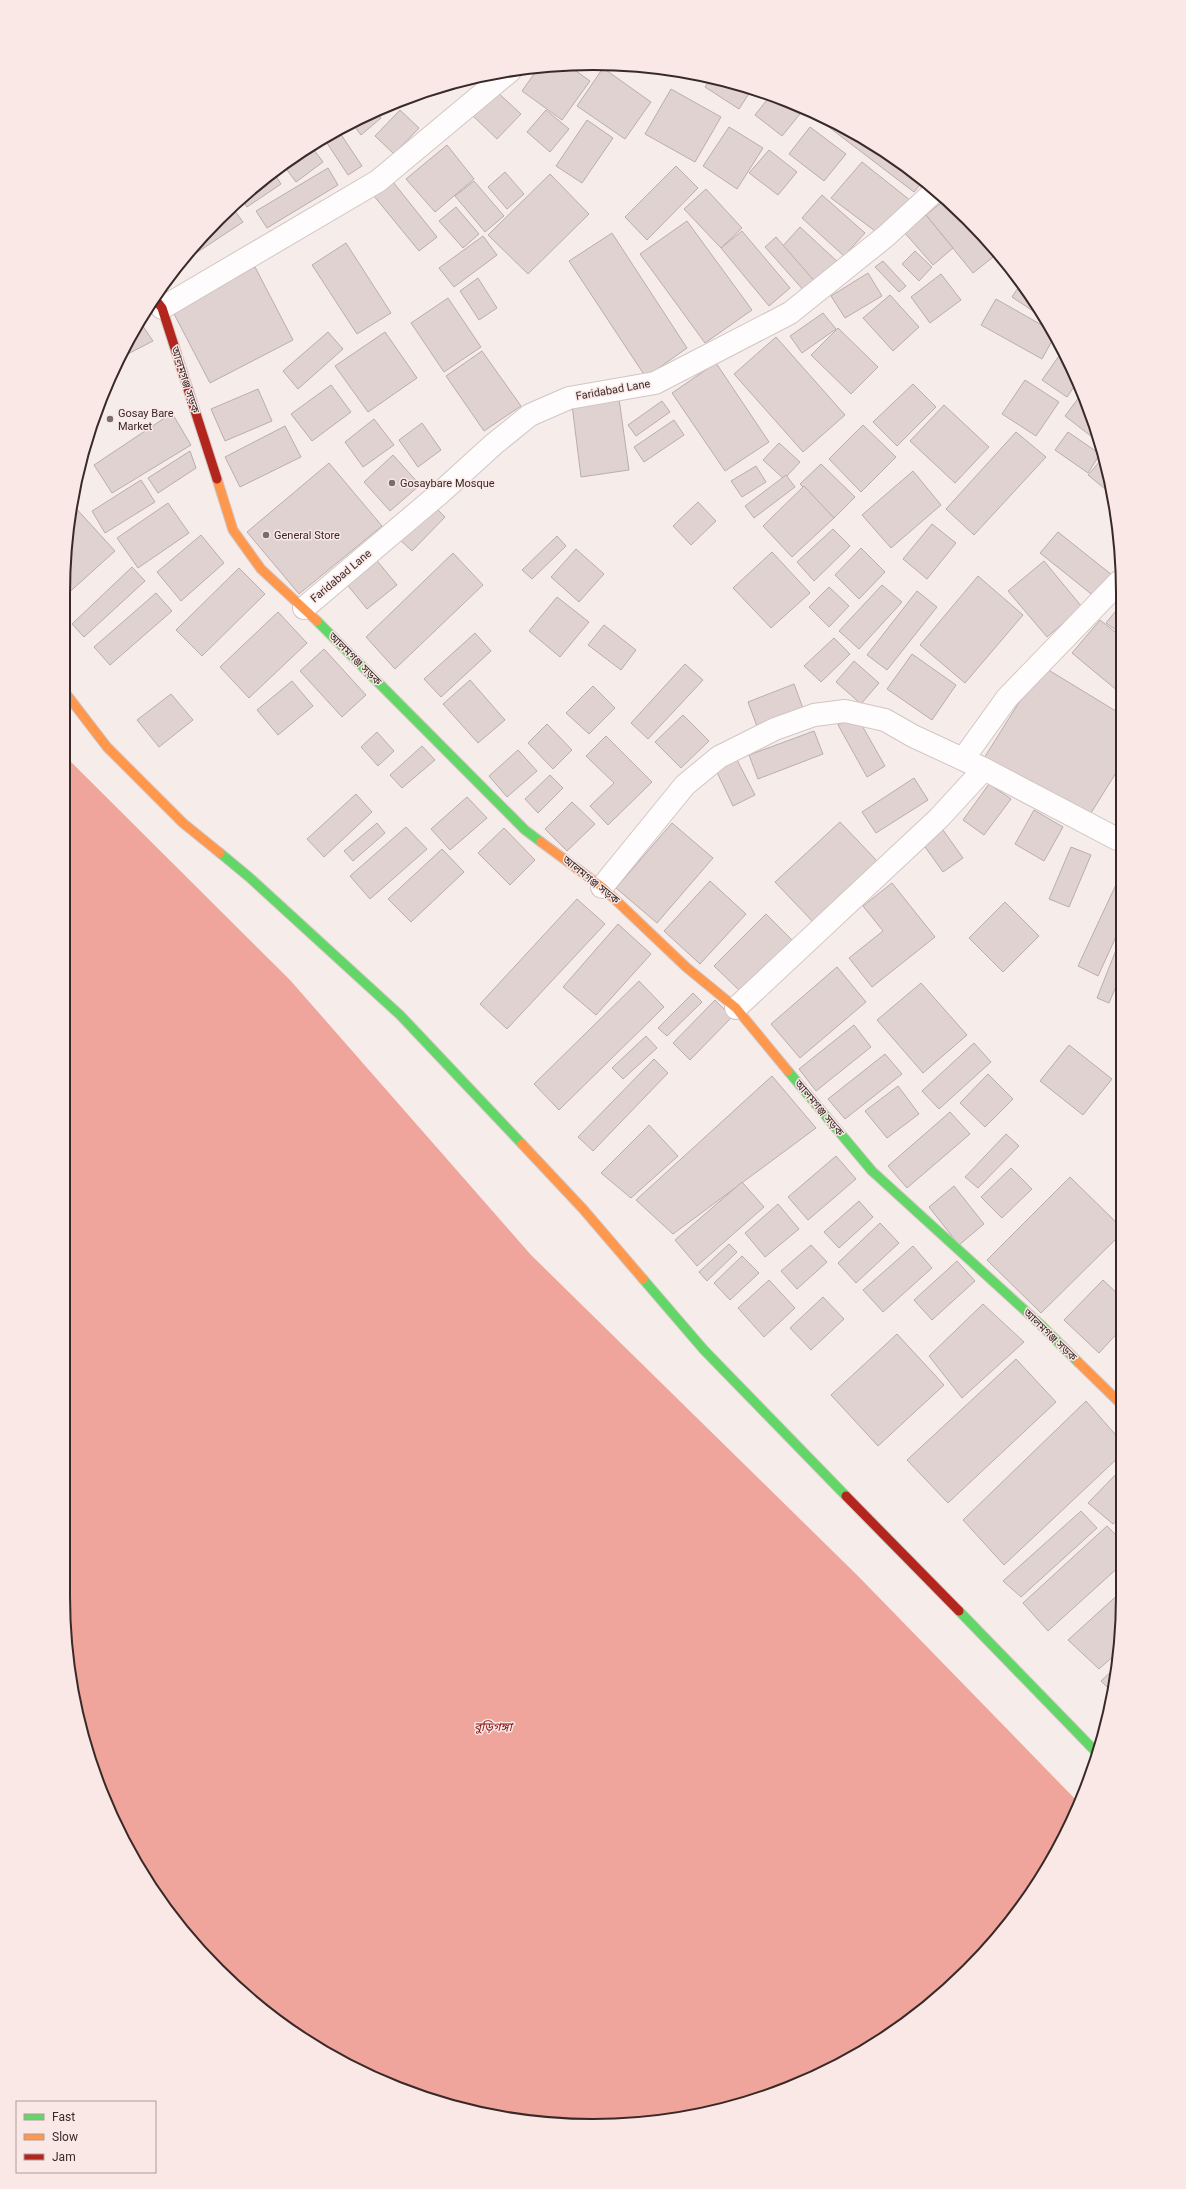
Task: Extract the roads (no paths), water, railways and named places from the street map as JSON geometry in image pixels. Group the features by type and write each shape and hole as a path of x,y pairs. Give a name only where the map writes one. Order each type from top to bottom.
{"street":[{"path":"158,303 378,181 501,78"},
{"name":"Faridabad Lane","path":"304,608 439,494 494,444 530,415 569,398 655,383 790,312 886,236 931,194"},
{"name":"আলমগঞ্জ সড়ক","path":"158,303 233,530 261,569 304,608 526,830 602,887 686,967 736,1008 872,1171 1041,1325 1116,1399"},
{"path":"963,759 1007,698 1116,585"},
{"path":"70,699 107,747 184,823 249,877 400,1015 583,1209 704,1350 1093,1749"},
{"path":"602,887 685,785 719,757 776,729 814,715 845,711 885,720 913,736 984,769 1116,838"},
{"path":"736,1008 939,818 984,769"}],"water":[{"name":"বুড়িগঙ্গা","path":"70,761 290,980 531,1255 858,1576 1075,1799 1046,1858 1028,1887 986,1941 963,1966 938,1989 884,2031 824,2065 793,2079 761,2091 695,2109 661,2115 627,2118 559,2118 525,2115 491,2109 425,2091 362,2065 331,2049 302,2031 248,1989 223,1966 200,1941 158,1887 140,1858 124,1827 98,1764 80,1698 74,1664 70,1596"}],"place":[{"name":"Gosay Bare Market","path":"110,419"},
{"name":"Gosaybare Mosque","path":"392,483"},
{"name":"General Store","path":"266,535"}]}
